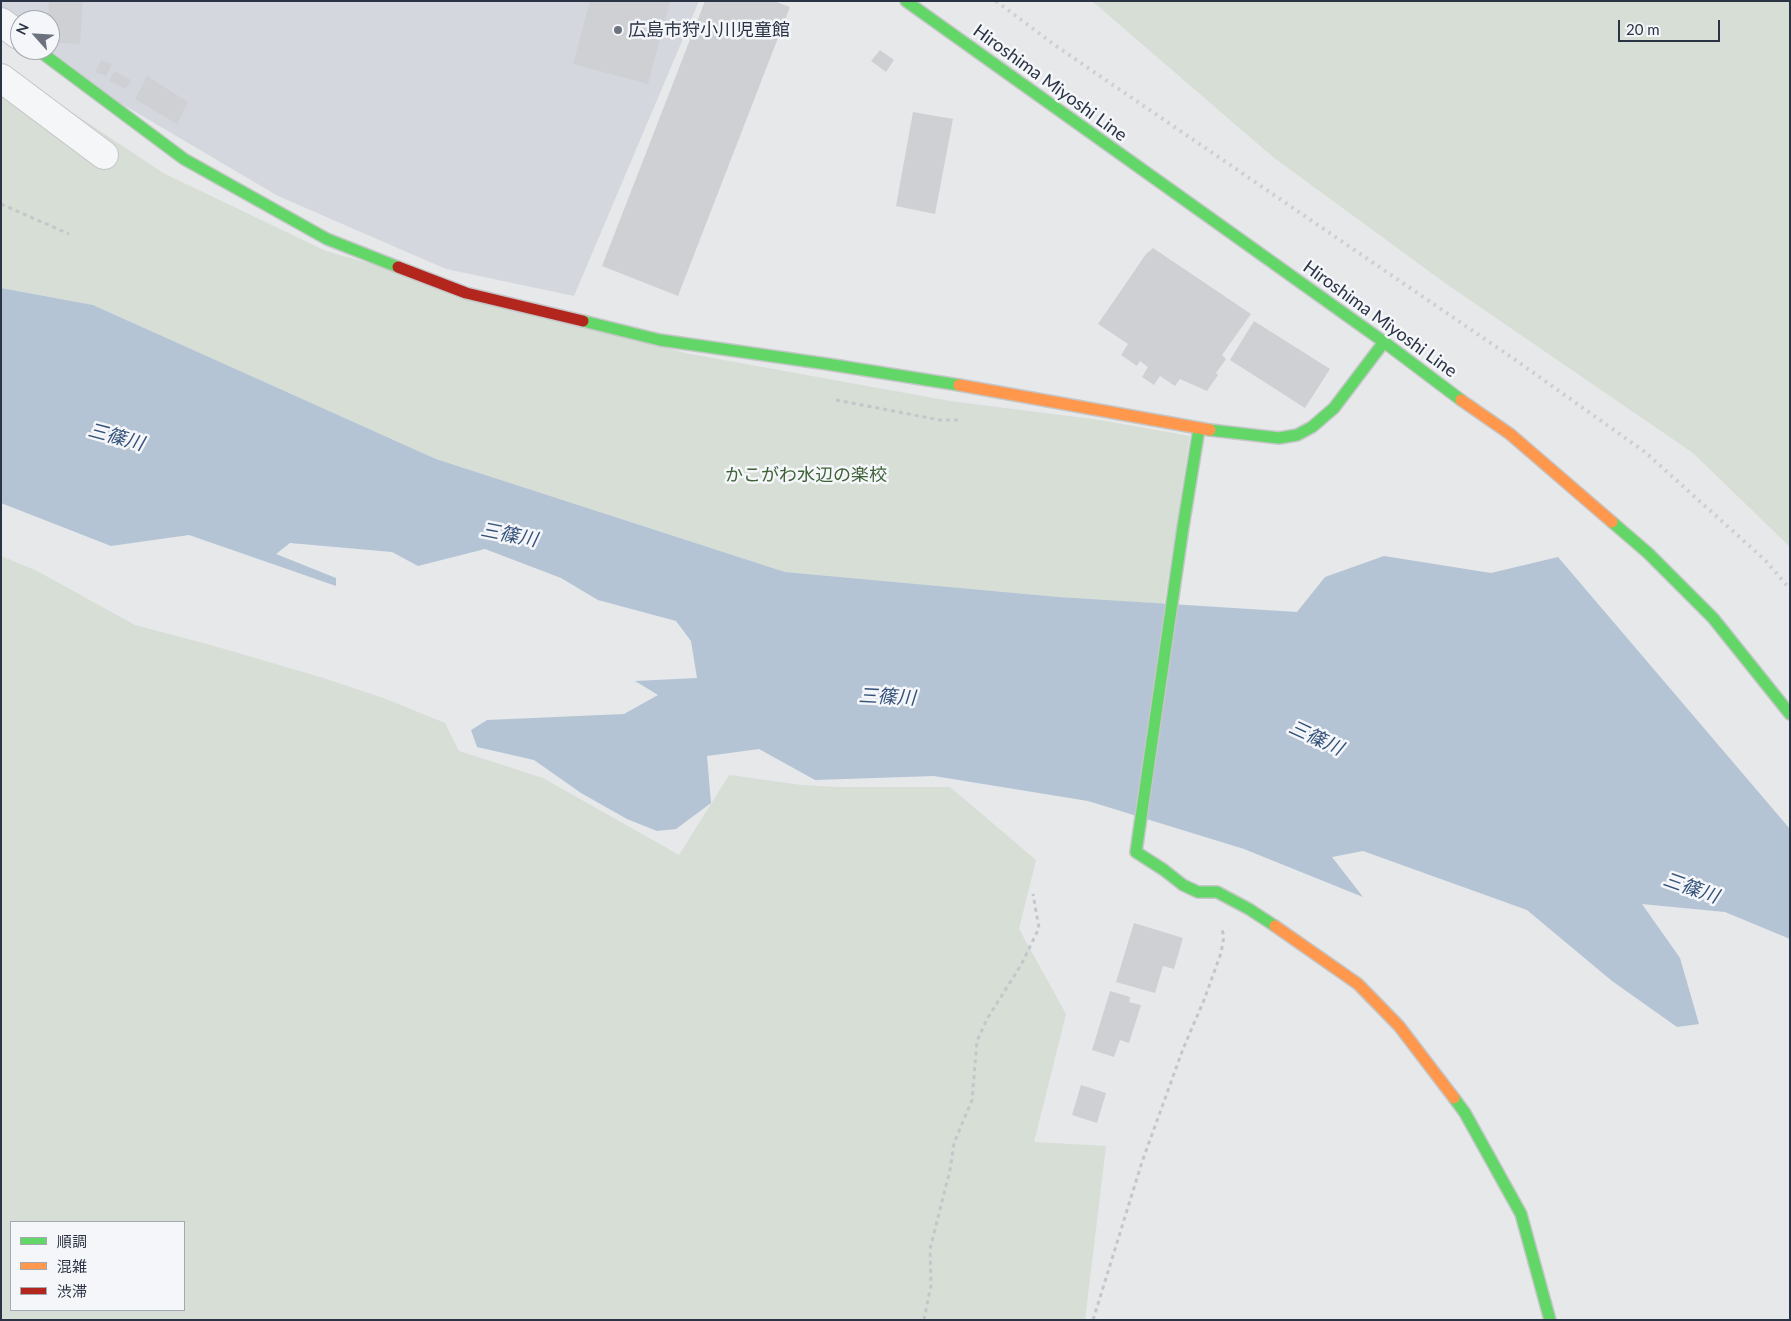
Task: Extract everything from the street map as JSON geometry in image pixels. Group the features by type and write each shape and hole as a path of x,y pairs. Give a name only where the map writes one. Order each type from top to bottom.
{"street":[{"name":"Hiroshima Miyoshi Line","path":"906,1 1510,434 1648,552 1713,618 1790,714"},
{"path":"51,60 184,159 327,239 466,293 660,340 827,364 1024,396 1199,429 1279,438 1297,435 1312,427 1334,408 1384,342"},
{"path":"1,78 104,155"},
{"path":"1199,429 1136,852 1183,885 1198,892 1217,892 1233,900 1295,940 1358,984 1399,1026 1465,1113 1521,1214 1550,1320"}],"path":[{"path":"1,204 69,234"},
{"path":"1093,1320 1142,1162 1220,953 1224,936 1216,913 1211,905 1210,893"},
{"path":"924,1320 930,1285 930,1249 950,1170 954,1143 972,1100 978,1040 986,1019 1021,965 1039,928 1033,894"}],"shaded area":[{"path":"1,1 699,1 574,296 446,269 278,196 117,101 60,58 60,10 10,10 10,15 1,11"}],"green space":[{"path":"1092,1 1790,1 1790,547 1693,453 1445,283 1273,157"},
{"name":"かこがわ水辺の楽校","path":"1,65 163,173 326,251 685,353 950,401 1100,420 1190,436 1164,604 1059,597 785,572 436,459 93,305 1,288"},
{"path":"1,556 37,571 135,625 320,677 386,699 445,723 459,751 543,778 679,855 729,775 802,785 837,787 950,787 1036,860 1019,929 1066,1014 1034,1142 1106,1146 1085,1320 1,1320"}],"water":[{"name":"三篠川","path":"1,288 93,305 436,459 785,572 1059,597 1297,612 1325,577 1384,556 1491,573 1558,557 1790,829 1790,939 1725,912 1642,904 1680,958 1699,1024 1677,1027 1612,981 1527,910 1363,851 1332,857 1363,897 1244,849 1088,801 934,776 815,780 759,749 707,756 711,803 676,829 657,831 627,819 581,793 534,760 477,747 471,730 487,720 624,714 658,695 635,681 697,678 691,641 676,621 598,600 561,578 485,549 418,566 392,552 290,543 276,554 336,578 336,586 189,535 111,546 1,503"}],"building":[{"path":"49,1 83,1 80,44 60,43 60,10 49,10"},
{"path":"590,1 670,1 648,84 573,64"},
{"path":"705,1 774,1 790,7 678,296 602,266"},
{"path":"880,50 894,60 886,72 871,61"},
{"path":"101,60 112,64 106,76 95,72"},
{"path":"114,71 131,80 126,89 109,81"},
{"path":"147,76 188,102 177,124 135,99"},
{"path":"913,112 953,119 935,214 896,206"},
{"path":"1153,248 1251,314 1222,355 1226,359 1207,391 1180,379 1175,386 1160,376 1154,385 1142,377 1148,367 1140,361 1137,366 1121,355 1128,344 1098,324 1146,254"},
{"path":"1254,321 1330,369 1305,408 1230,360"},
{"path":"1134,923 1183,938 1174,969 1163,966 1155,993 1116,982"},
{"path":"1110,991 1130,997 1129,1002 1141,1005 1129,1043 1120,1040 1114,1057 1092,1050"},
{"path":"1081,1085 1106,1093 1097,1123 1072,1115"}],"railway":[{"path":"996,1 1056,46 1514,359 1645,452 1765,560 1790,589"}],"traffic: fast":[{"path":"906,1 1384,342 1461,400"},
{"path":"51,60 184,159 327,239 398,267"},
{"path":"583,321 660,340 959,385"},
{"path":"1210,430 1279,438 1297,435 1312,427 1334,408 1384,342"},
{"path":"1199,429 1136,852 1183,885 1198,892 1217,892 1249,909 1275,926"},
{"path":"1612,522 1648,553 1713,618 1790,714"},
{"path":"1454,1098 1465,1113 1521,1214 1550,1320"}],"traffic: slow":[{"path":"959,385 1210,430"},
{"path":"1461,400 1510,434 1612,522"},
{"path":"1275,926 1358,984 1399,1026 1454,1098"}],"traffic: jam":[{"path":"398,267 466,293 583,321"}],"place":[{"name":"広島市狩小川児童館","path":"618,30"}]}
